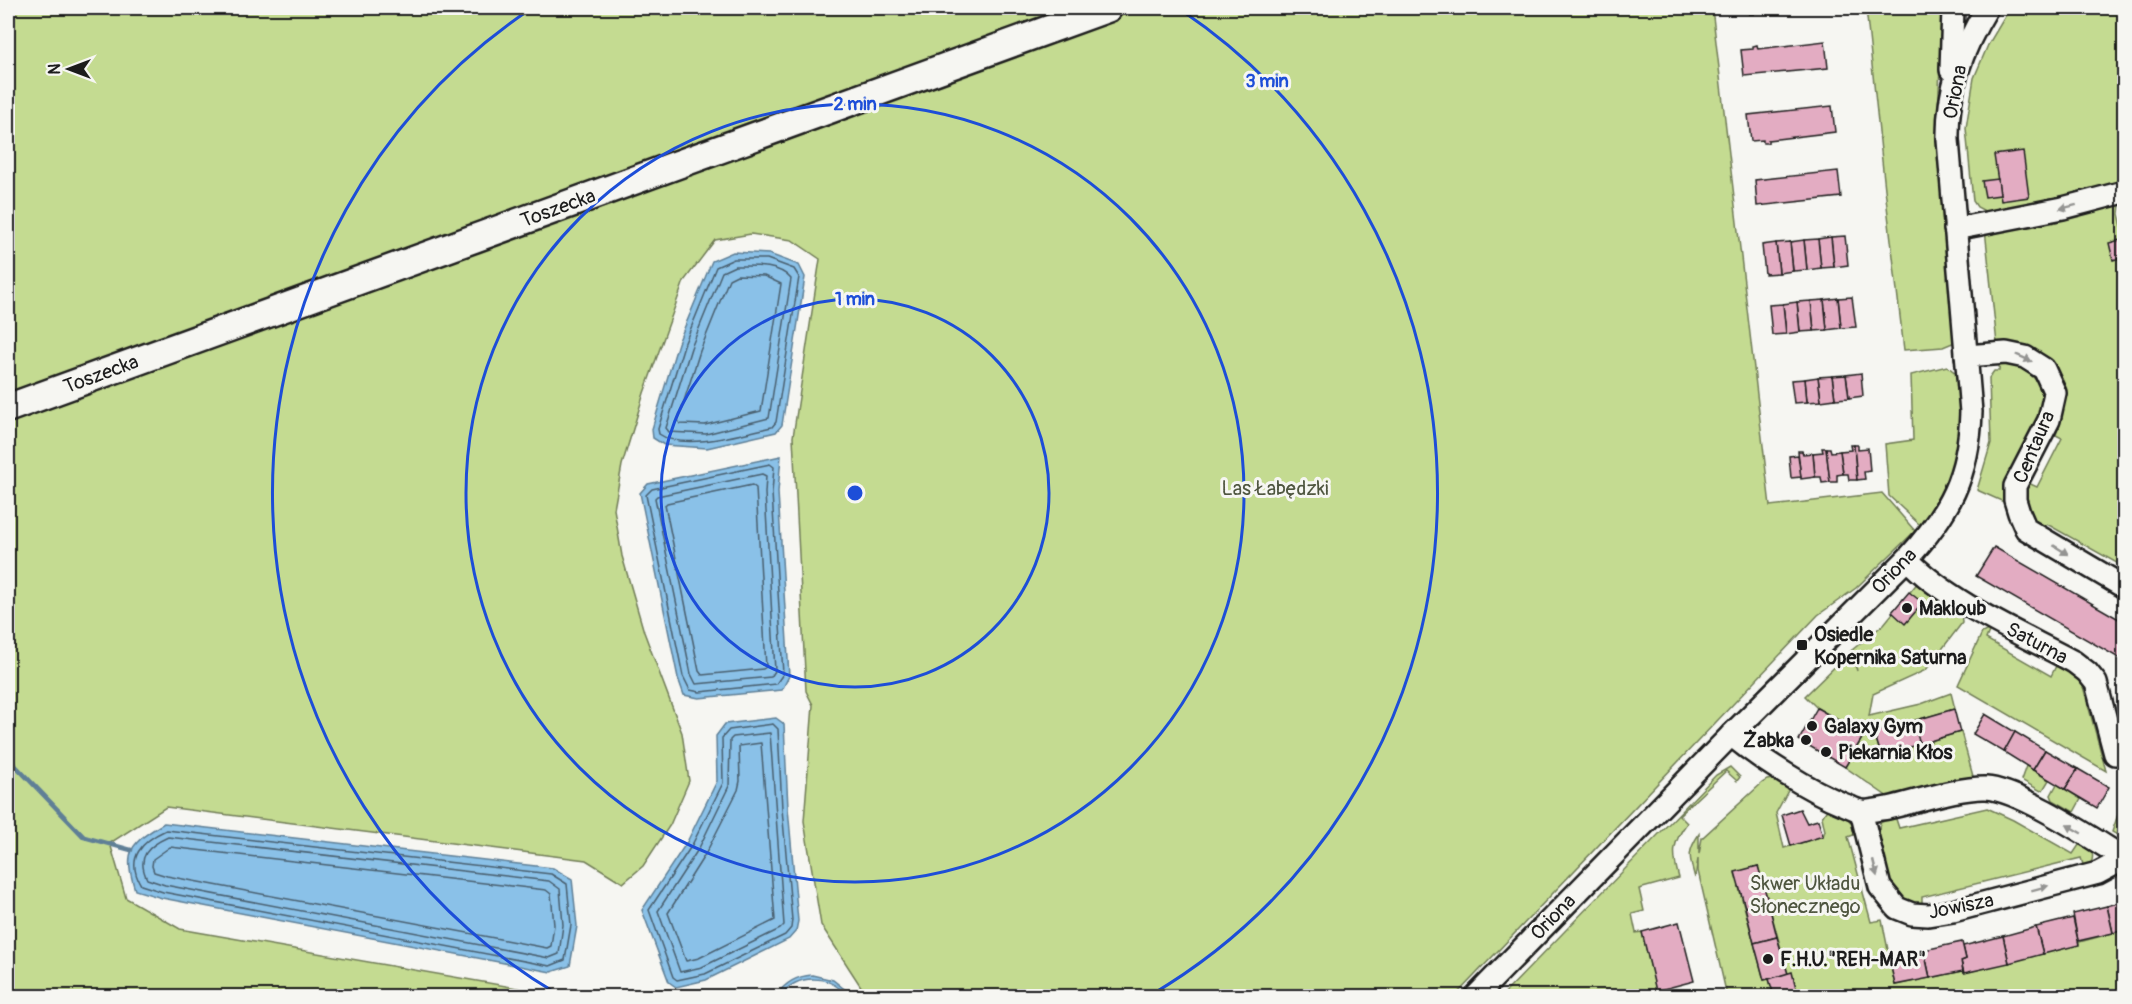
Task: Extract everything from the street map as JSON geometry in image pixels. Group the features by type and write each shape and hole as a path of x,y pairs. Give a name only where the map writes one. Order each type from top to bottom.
{"main road":[{"name":"Toszecka","path":"8,408 1108,8"}],"street":[{"path":"1951,94 1953,8"},
{"name":"Oriona","path":"1476,996 1907,559 1928,536 1956,491 1964,467 1970,426 1948,140 1951,94 1957,68 1966,45 1987,8"},
{"path":"1955,230 2063,208 2124,192"},
{"name":"Centaura","path":"1966,356 2016,354 2044,369 2055,393 2049,420 2015,486 2015,500 2019,513 2026,528 2124,587"},
{"name":"Saturna","path":"1907,559 1920,572 1978,611 2074,662 2087,672 2096,683 2115,754 2124,752"},
{"name":"Jowisza","path":"1731,735 1745,747 1807,786 1861,811 1886,808 1971,789 2001,790 2029,802 2124,858 2098,873 1953,911 1928,915 1912,914 1897,909 1880,887 1861,811"}],"green space":[{"name":"Las Łabędzki","path":"8,8 1712,8 1770,506 1882,493 1915,531 1856,588 1818,615 1455,996 867,996 821,925 804,821 813,705 806,691 793,437 820,259 792,240 751,234 715,240 684,281 644,393 622,465 614,509 622,556 644,632 682,733 689,781 670,825 643,866 623,883 586,860 166,807 110,843 126,898 180,929 563,996 8,996"},
{"path":"1866,8 1942,8 1938,119 1955,342 1943,347 1904,350"},
{"path":"2010,8 2124,8 2124,186 2119,214 2124,235 2124,567 2047,524 2042,532 2024,507 2024,481 2037,487 2062,438 2056,435 2061,415 2061,386 1997,344 1983,210 1973,201 1966,128 1974,78 1988,45"},
{"path":"2000,360 2019,367 2033,377 2038,383 2043,400 2042,411 2003,487 2006,503 1977,490 1991,443 1989,378 1994,371 1999,371"},
{"path":"1947,366 1958,375 1962,410 1960,441 1946,489 1926,524 1923,521 1920,525 1889,496 1885,444 1913,440 1911,375"},
{"path":"1919,581 1961,611 1962,623 1926,670 1873,694 1869,716 1921,704 1951,693 1955,709 1874,732 1881,755 1961,732 1974,780 1888,797 1845,767 1864,735 1817,708 1805,696 1851,651 1857,671 1852,650 1884,624"},
{"path":"1990,629 1986,639 2051,676 2056,666 2081,679 2106,771 1958,685 1982,633"},
{"path":"2026,766 2049,780 2043,790 2021,780"},
{"path":"1730,767 1740,777 1737,781 1726,771 1679,815 1687,823 1678,837 1674,855 1679,878 1639,889 1644,911 1632,914 1636,933 1642,932 1658,996 1502,996 1716,775"},
{"name":"Skwer Układu Słonecznego","path":"1778,778 1791,785 1776,813 1784,848 1823,836 1825,831 1822,817 1830,805 1846,816 1859,833 1848,837 1871,922 1882,920 1895,985 1963,971 1964,973 2124,930 2124,996 1798,996 1795,985 1788,974 1758,866 1735,873 1764,980 1769,979 1774,996 1727,996 1698,871 1698,859 1695,878 1690,860 1691,850 1699,834 1699,854 1702,838 1762,783"},
{"path":"2057,784 2081,799 2074,812 2053,800 2051,795"},
{"path":"2122,803 2124,810 2124,839 2112,832"},
{"path":"1987,808 2073,854 2081,842 2091,849 2091,863 2084,868 2081,858 1922,897 1922,909 1904,901 1887,876 1881,854 1880,823 1895,816 1899,828"}],"water":[{"path":"733,252 769,254 799,265 805,277 782,425 776,432 707,448 664,445 653,438 652,429 678,343 712,261"},
{"path":"781,456 778,492 789,676 782,690 699,698 684,695 678,678 640,493 648,484"},
{"path":"776,718 784,724 788,808 798,921 796,931 789,939 706,980 676,987 669,982 642,910 687,842 717,781 716,736 725,724"},
{"path":"164,823 553,868 572,879 577,926 570,966 551,972 162,898 135,890 130,866 132,849 143,837"},
{"path":"812,975 833,980 853,996 847,996 831,983 813,979 796,983 780,996 776,996 791,981"}],"building":[{"path":"1737,8 1784,8 1754,11 1754,14 1749,14 1749,11 1737,12"},
{"path":"1825,41 1828,68 1744,76 1741,50 1753,49 1753,46 1757,45 1758,49"},
{"path":"1832,106 1835,132 1768,140 1768,143 1763,143 1763,140 1751,141 1748,115"},
{"path":"2023,151 2029,197 2001,201 1994,155"},
{"path":"1838,171 1841,197 1757,206 1755,180"},
{"path":"1998,179 2000,195 1985,197 1982,181"},
{"path":"1845,236 1848,265 1834,267 1831,237"},
{"path":"1831,237 1834,267 1821,268 1818,239"},
{"path":"1818,239 1821,268 1807,270 1804,240"},
{"path":"2124,239 2124,257 2113,260 2109,243"},
{"path":"1804,240 1807,270 1793,271 1790,242"},
{"path":"1790,242 1793,271 1779,273 1776,243"},
{"path":"1776,243 1779,273 1765,274 1762,245"},
{"path":"1852,297 1856,327 1841,328 1838,298"},
{"path":"1838,298 1841,328 1827,330 1824,300"},
{"path":"1824,300 1827,330 1814,331 1811,301"},
{"path":"1811,301 1814,331 1800,332 1797,302"},
{"path":"1797,302 1800,332 1786,334 1783,304"},
{"path":"1783,304 1786,334 1772,335 1769,305"},
{"path":"1861,373 1863,396 1849,398 1846,375"},
{"path":"1846,375 1849,398 1835,399 1832,376"},
{"path":"1832,376 1835,399 1821,401 1818,377"},
{"path":"1818,377 1821,401 1807,402 1805,379"},
{"path":"1805,379 1807,402 1794,403 1791,380"},
{"path":"1850,445 1854,445 1857,480 1849,480 1848,474 1843,474 1840,451 1851,450"},
{"path":"1854,445 1858,445 1858,449 1868,448 1870,471 1864,472 1865,479 1857,480"},
{"path":"1822,448 1826,448 1830,482 1822,483 1821,477 1815,477 1813,453 1823,452"},
{"path":"1826,448 1830,448 1831,452 1840,451 1843,474 1837,475 1837,482 1830,482"},
{"path":"1798,451 1802,451 1803,454 1813,453 1815,477 1801,479"},
{"path":"1798,455 1801,477 1791,478 1789,456"},
{"path":"1994,547 2124,622 2124,661 1976,576"},
{"name":"Makloub","path":"1909,592 1923,603 1905,624 1892,612"},
{"path":"1817,708 1864,735 1845,767 1799,740"},
{"path":"1954,709 1960,732 1920,744 1913,721"},
{"path":"1985,714 2015,732 2004,752 1973,734"},
{"path":"1913,721 1920,744 1881,755 1874,732"},
{"path":"2015,732 2045,750 2033,770 2004,752"},
{"path":"2045,750 2078,769 2065,789 2033,770"},
{"path":"2078,769 2109,787 2097,808 2065,789"},
{"path":"1800,809 1807,823 1818,820 1823,836 1791,846 1782,815"},
{"path":"1758,866 1768,901 1745,907 1735,872"},
{"path":"1768,901 1777,937 1754,943 1745,907"},
{"path":"2124,901 2124,930 2113,933 2107,906"},
{"path":"2107,906 2113,933 2078,941 2073,914"},
{"path":"2073,918 2079,945 2043,954 2036,927"},
{"path":"1679,922 1694,981 1656,991 1642,932"},
{"path":"2036,927 2043,954 2009,963 2003,936"},
{"path":"2003,936 2009,963 1964,973 1961,961 1966,959 1963,946"},
{"path":"1777,937 1788,974 1764,980 1754,943"},
{"path":"1962,942 1966,959 1961,961 1963,971 1930,978 1924,950"},
{"path":"1924,950 1930,978 1895,985 1889,958"},
{"path":"1792,972 1798,996 1774,996 1769,979"}],"waterway":[{"path":"8,758 84,837 131,850"}],"place":[{"name":"Makloub","path":"1907,608"},
{"name":"Osiedle Kopernika Saturna","path":"1802,645"},
{"name":"Galaxy Gym","path":"1812,726"},
{"name":"Żabka","path":"1806,740"},
{"name":"Piekarnia Kłos","path":"1826,752"},
{"name":"F.H.U.\"REH-MAR\"","path":"1768,959"}]}
